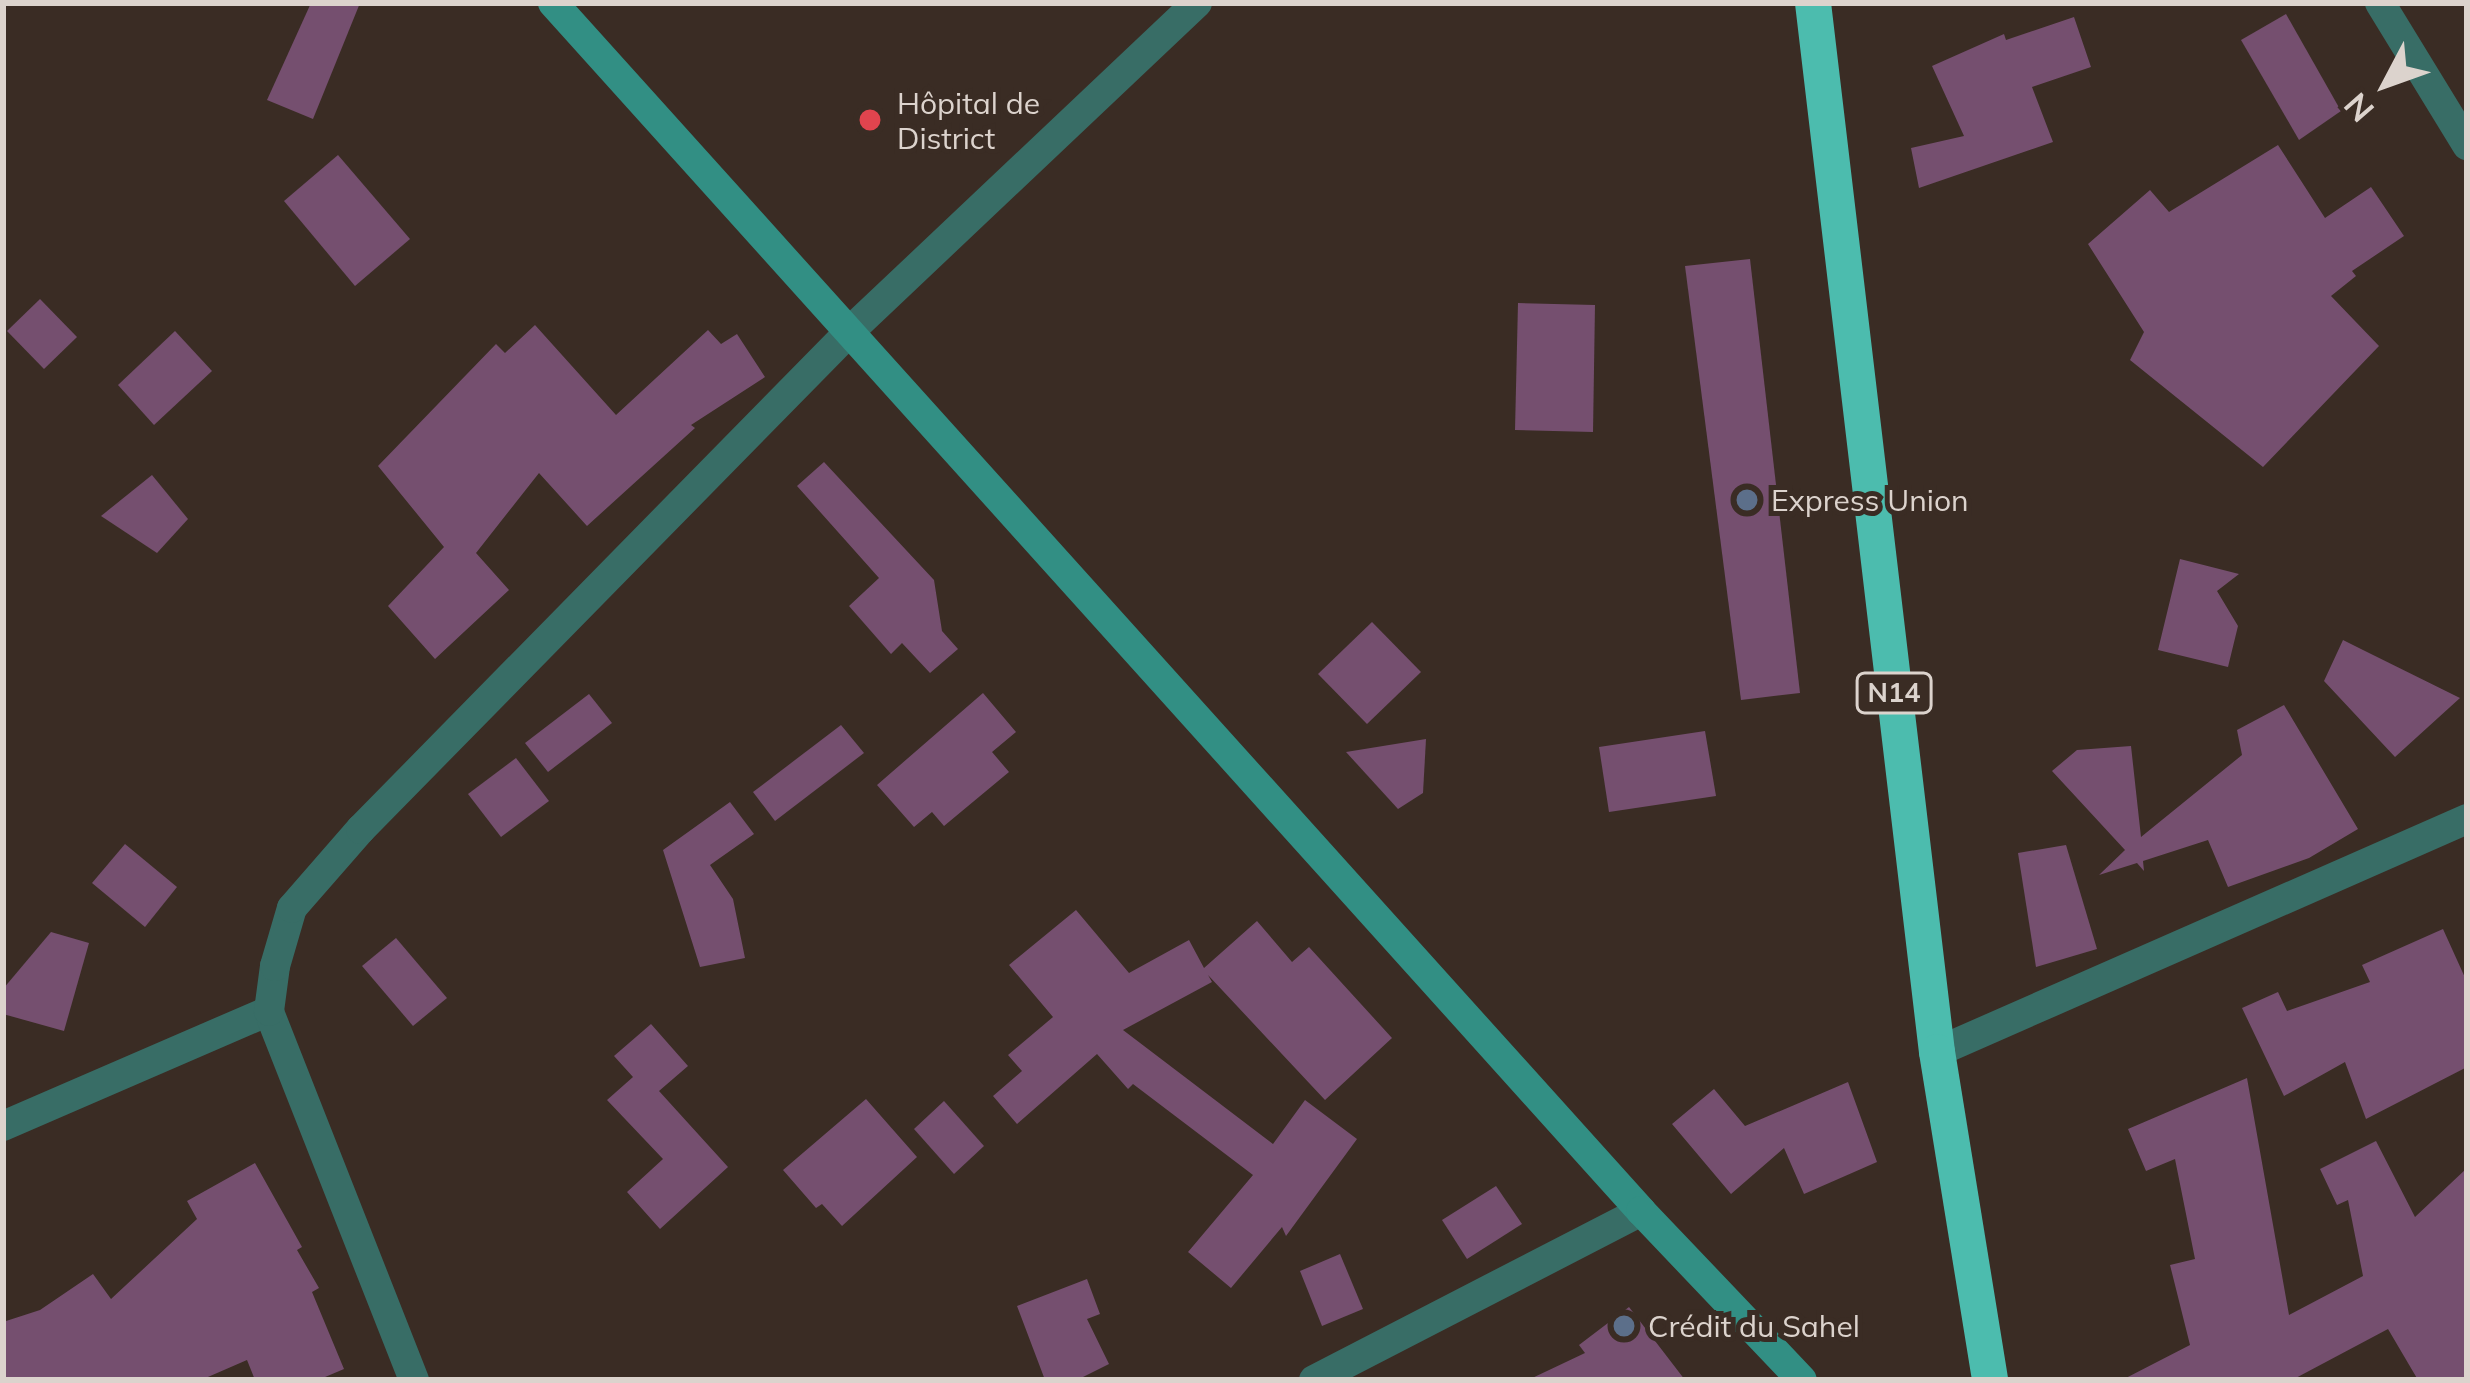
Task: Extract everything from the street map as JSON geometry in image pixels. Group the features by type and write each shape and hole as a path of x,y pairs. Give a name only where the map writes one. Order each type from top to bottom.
{"highway":[{"name":"N14","path":"1813,3 1937,1052 1990,1380"}],"street":[{"path":"553,3 1641,1210 1802,1380"},
{"path":"414,1380 269,1011 274,966 292,908 361,829 849,332 1197,3"},
{"path":"2380,3 2467,145"},
{"path":"1937,1052 2467,819"},
{"path":"3,1126 269,1011"},
{"path":"1315,1380 1641,1210"}],"building":[{"path":"311,3 360,3 313,119 267,100"},
{"path":"2286,14 2341,111 2299,140 2241,40"},
{"path":"2074,17 2091,67 2032,87 2053,142 1919,188 1911,148 1964,136 1932,66 2004,34 2006,40"},
{"path":"2278,145 2325,218 2371,187 2404,236 2352,271 2356,276 2331,296 2379,346 2263,467 2130,360 2144,332 2088,244 2150,190 2169,212"},
{"path":"338,155 410,239 355,286 284,201"},
{"name":"Express Union","path":"1750,259 1800,693 1741,700 1685,266"},
{"path":"40,299 77,337 44,369 7,331"},
{"path":"1518,303 1595,305 1593,432 1515,430"},
{"path":"535,325 616,415 708,330 721,344 737,334 765,377 691,425 695,428 587,526 539,473 476,553 509,590 435,659 388,606 444,547 378,466 496,344 505,353"},
{"path":"175,331 212,371 154,425 118,385"},
{"path":"824,462 934,580 942,631 958,649 930,673 902,643 891,654 849,606 879,578 797,486"},
{"path":"152,475 188,519 157,553 101,516"},
{"path":"2180,559 2239,574 2217,591 2238,626 2228,667 2158,650"},
{"path":"1372,622 1421,672 1367,724 1318,674"},
{"path":"2343,640 2460,698 2395,757 2324,681"},
{"path":"983,693 1016,732 992,752 1009,772 944,826 932,812 914,827 877,785"},
{"path":"589,694 612,723 548,772 525,743"},
{"path":"2284,705 2358,829 2309,858 2228,887 2208,840 2143,861 2144,871 2137,863 2099,875 2125,850 2052,771 2077,750 2131,746 2141,837 2242,755 2237,730"},
{"path":"841,725 864,753 775,821 753,792"},
{"path":"1705,731 1716,796 1609,812 1599,747"},
{"path":"1426,739 1423,793 1398,809 1346,752"},
{"path":"516,758 549,801 501,837 468,794"},
{"path":"730,802 754,834 710,865 733,899 745,958 700,967 663,850"},
{"path":"125,844 177,887 145,927 92,883"},
{"path":"2066,845 2097,949 2036,967 2018,853"},
{"path":"1076,910 1129,973 1189,940 1204,968 1257,921 1292,962 1309,947 1392,1038 1325,1100 1208,975 1212,982 1123,1030 1273,1144 1305,1100 1357,1139 1286,1236 1282,1227 1231,1288 1188,1252 1253,1175 1133,1084 1128,1089 1097,1054 1017,1124 993,1096 1022,1071 1008,1055 1053,1017 1009,965"},
{"path":"2443,929 2467,982 2467,1067 2366,1119 2345,1062 2284,1096 2242,1008 2278,992 2287,1011 2370,982 2362,965"},
{"path":"51,932 89,943 64,1031 3,1014 3,989"},
{"path":"396,938 447,998 413,1026 362,966"},
{"path":"651,1024 688,1066 659,1091 728,1167 660,1229 627,1192 663,1159 607,1100 633,1077 614,1056"},
{"path":"2247,1078 2289,1315 2363,1276 2348,1200 2337,1205 2320,1169 2376,1141 2415,1217 2467,1168 2467,1380 2418,1380 2388,1329 2292,1380 2122,1380 2190,1345 2170,1265 2195,1259 2175,1159 2146,1171 2128,1129"},
{"path":"1848,1082 1877,1162 1804,1194 1784,1148 1731,1194 1672,1124 1714,1089 1745,1126"},
{"path":"866,1099 917,1157 842,1226 822,1204 816,1208 783,1170"},
{"path":"944,1101 984,1146 954,1174 914,1129"},
{"path":"255,1163 302,1247 297,1250 319,1288 312,1292 344,1369 318,1380 255,1380 247,1360 201,1380 3,1380 3,1322 40,1310 93,1274 111,1299 197,1219 187,1201"},
{"path":"1496,1186 1522,1224 1467,1259 1442,1220"},
{"path":"1340,1254 1363,1309 1322,1326 1300,1271"},
{"path":"1087,1279 1100,1314 1087,1319 1109,1364 1077,1380 1045,1380 1017,1306"},
{"name":"Crédit du Sahel","path":"1629,1307 1685,1380 1528,1380 1585,1353 1579,1345"}],"place":[{"name":"Hôpital de District","path":"870,120"},
{"name":"Express Union","path":"1747,500"},
{"name":"Crédit du Sahel","path":"1624,1326"}]}
